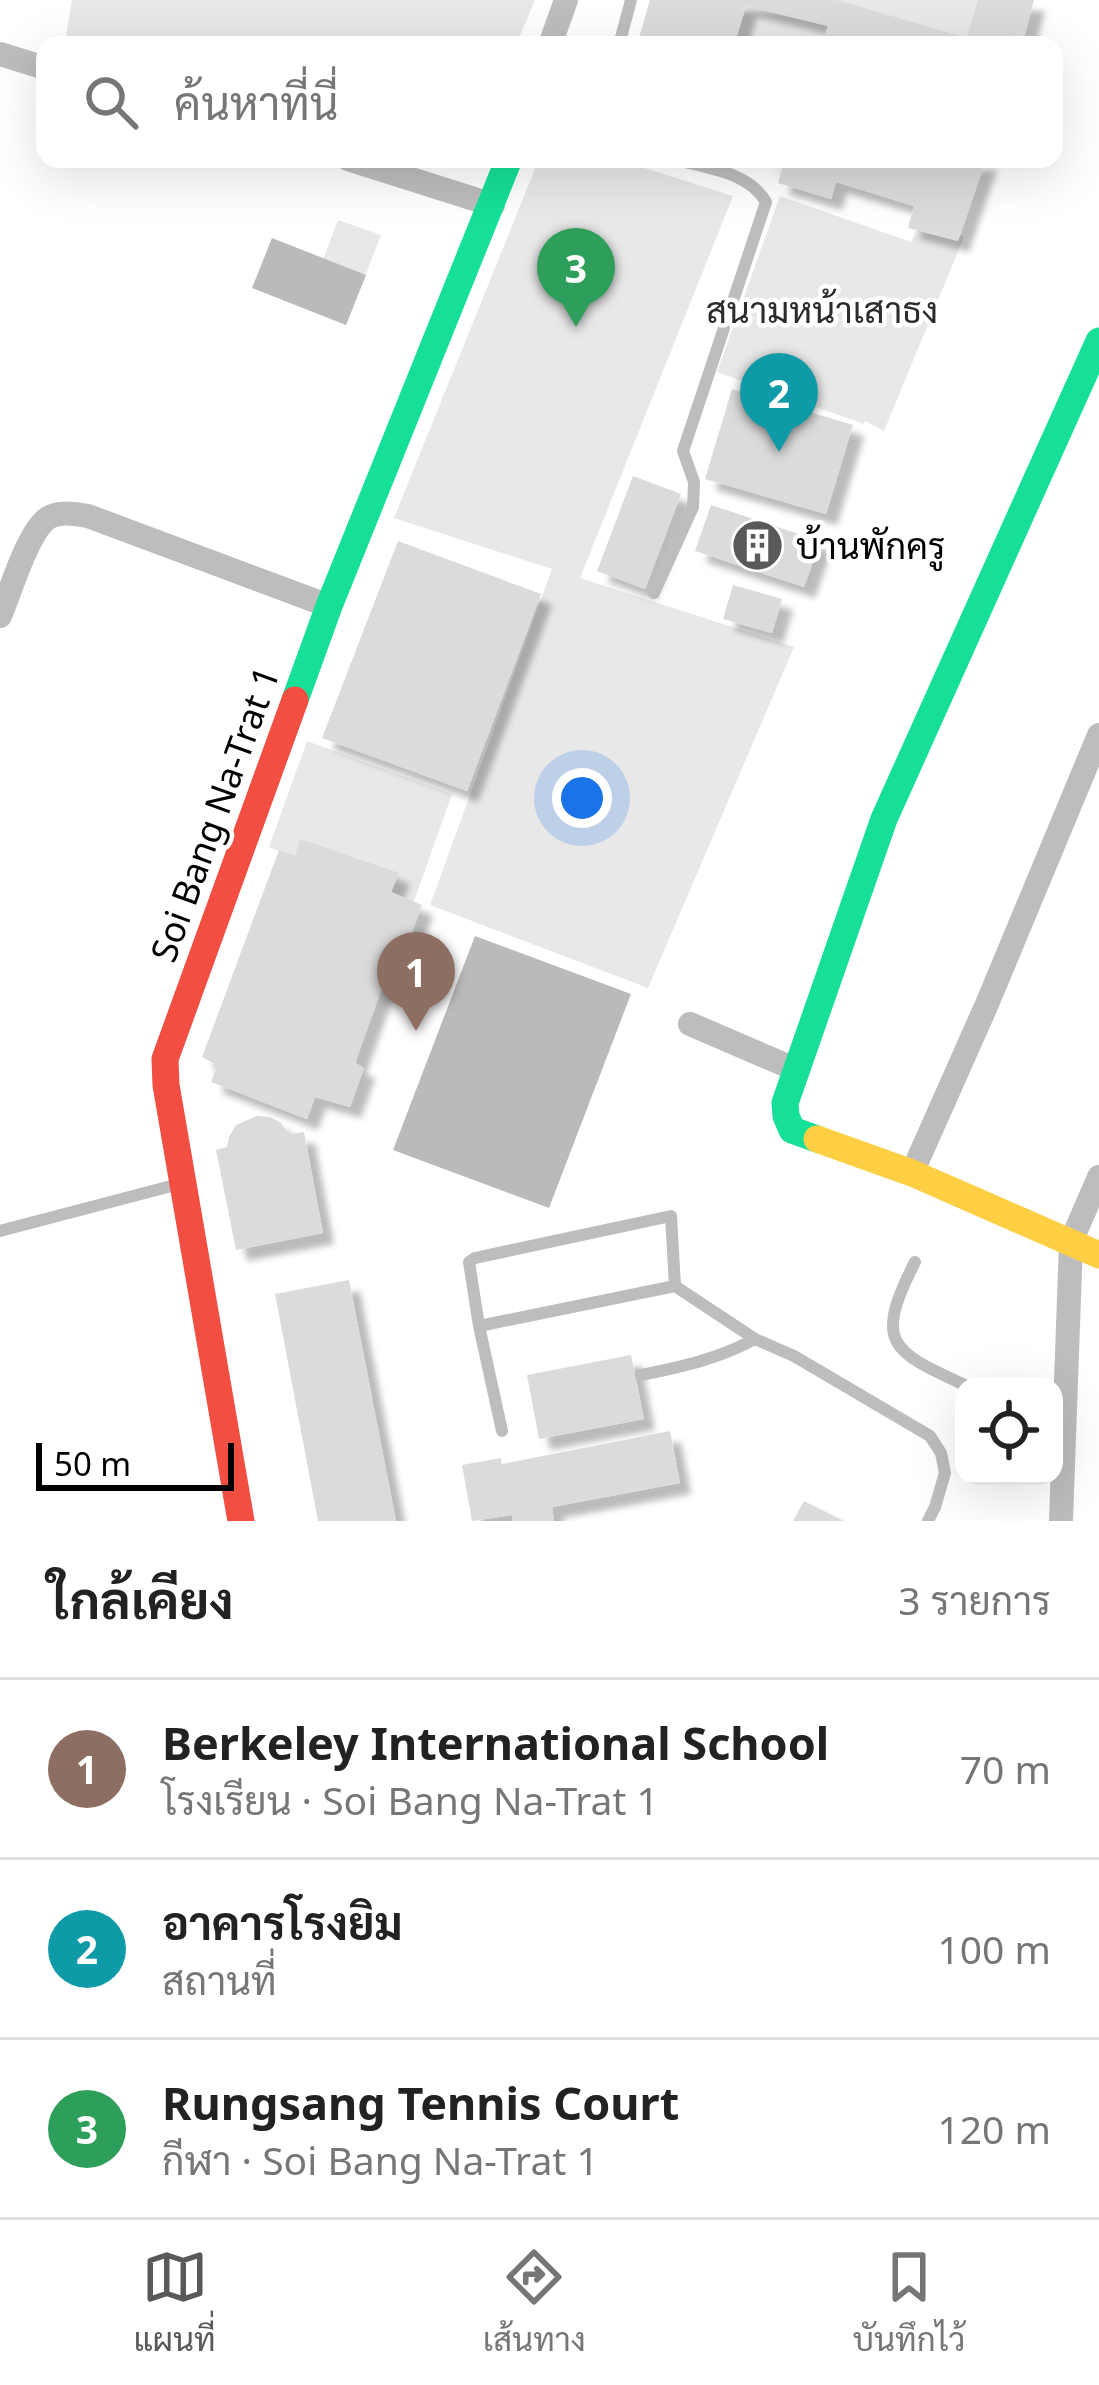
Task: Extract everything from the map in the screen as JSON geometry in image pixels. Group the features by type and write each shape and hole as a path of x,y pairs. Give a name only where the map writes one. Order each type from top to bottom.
{"street":[{"path":"553,36 566,0"},
{"path":"0,54 36,65"},
{"path":"376,168 493,205"},
{"name":"Soi Bang Na-Trat 1","path":"241,1521 163,1070 165,1059 328,606 506,168"},
{"path":"1099,340 884,819 785,1103 792,1130 912,1173 1099,1256"},
{"path":"0,616 34,535 47,519 64,513 88,516 328,606"},
{"path":"912,1173 1099,735"},
{"path":"690,1024 796,1070"},
{"path":"1062,1377 1071,1242 1099,1177"},
{"path":"1060,1485 1061,1521"}],"lane":[{"path":"621,36 631,0"},
{"path":"654,593 693,506 694,482 683,451 766,202 759,190 739,177 706,168"},
{"path":"0,1232 182,1183"},
{"path":"502,1431 469,1262 671,1216 675,1286"},
{"path":"915,1262 892,1312 897,1343 911,1358 955,1380"},
{"path":"479,1326 675,1286 754,1339 794,1355 930,1436 945,1473 928,1521"},
{"path":"640,1375 727,1354 754,1339"}],"green space":[{"path":"72,0 535,0 520,36 66,36"},
{"path":"735,0 996,0 985,36 725,36"},
{"path":"535,168 644,168 733,196 580,578 794,647 648,988 430,905 552,569 394,518"},
{"name":"สนามหน้าเสาธง","path":"780,196 911,242 922,217 964,237 884,431 717,372"},
{"path":"338,220 381,235 346,325 305,308"},
{"path":"307,741 452,794 412,907 269,847"}],"shaded area":[{"path":"272,238 366,275 346,325 252,288"},
{"path":"475,936 631,994 549,1208 393,1150"}],"building":[{"path":"650,0 837,0 960,36 825,36 828,26 746,6 737,36 640,36"},
{"path":"978,0 1034,0 1024,36 968,36"},
{"path":"782,168 983,168 958,241 908,228 914,206 836,182 831,199 778,183"},
{"path":"732,389 853,425 826,514 705,479"},
{"path":"633,476 681,494 645,589 597,571"},
{"name":"บ้านพักครู","path":"711,505 820,541 804,587 695,551"},
{"path":"398,541 541,594 467,791 322,738"},
{"name":"บ้านพักครู","path":"733,585 782,599 772,633 723,619"},
{"path":"300,839 399,873 391,892 422,905 406,948 397,946 355,1063 364,1068 350,1107 315,1097 307,1119 211,1082 217,1065 202,1057 279,850 295,856"},
{"path":"257,1116 280,1122 289,1134 304,1132 323,1233 236,1250 216,1150 227,1147 236,1125"},
{"path":"349,1280 396,1521 318,1521 275,1294"},
{"path":"631,1355 644,1419 539,1439 527,1375"},
{"path":"670,1431 680,1483 552,1507 554,1521 512,1521 512,1515 472,1521 462,1465 501,1458 502,1464"},
{"path":"804,1501 844,1521 793,1521"}],"traffic: fast":[{"path":"295,700 505,168"},
{"path":"817,1139 792,1130 785,1103 884,819 1099,341"}],"traffic: slow":[{"path":"817,1139 912,1173 1099,1255"}],"traffic: jam":[{"path":"241,1521 165,1059 295,700"}],"place":[{"name":"Rungsang Tennis Court","path":"576,327"},
{"name":"อาคารโรงยิม","path":"779,452"},
{"name":"บ้านพักครู","path":"757,546"},
{"name":"Berkeley International School","path":"416,1031"}]}
